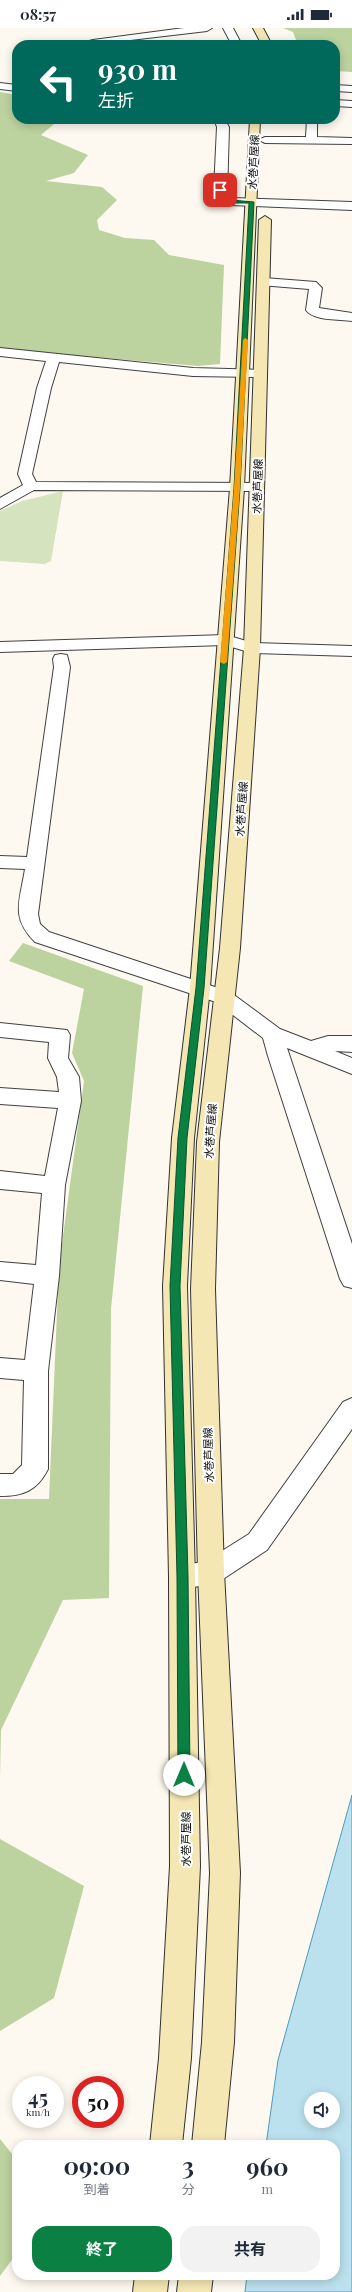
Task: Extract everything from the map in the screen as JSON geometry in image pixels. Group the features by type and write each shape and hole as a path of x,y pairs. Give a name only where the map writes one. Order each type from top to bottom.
{"main road":[{"path":"247,28 253,40"},
{"path":"258,28 264,40"},
{"name":"水巻芦屋線","path":"252,373 264,282 258,202 255,124"},
{"name":"水巻芦屋線","path":"208,2140 218,2042 225,1873 211,1572 203,1289 208,1142 230,940 252,648 247,487 258,202 266,129"},
{"name":"水巻芦屋線","path":"167,2140 175,2058 185,1866 182,1577 175,1286 183,1138 200,988 225,647 247,487"},
{"path":"150,2292 151,2280"},
{"path":"194,2292 195,2280"}],"street":[{"path":"157,40 207,28"},
{"path":"218,28 224,40"},
{"path":"228,28 234,40"},
{"path":"0,86 12,87"},
{"path":"340,88 352,89"},
{"path":"340,103 352,104"},
{"path":"221,124 220,190 222,197 230,201 352,206"},
{"path":"310,141 312,124"},
{"path":"266,129 310,141 352,141"},
{"path":"264,282 312,285 316,288 312,310 320,313 352,317"},
{"path":"0,352 193,372 252,373"},
{"path":"31,486 25,474 44,388 54,357"},
{"path":"0,504 31,486 247,487"},
{"path":"0,647 225,647 352,651"},
{"path":"0,660 61,659 225,647"},
{"path":"61,659 62,667 46,772 45,800 34,863 28,914 31,926 42,937 200,988 223,997 273,1034 352,1066"},
{"path":"0,862 34,863"},
{"path":"0,1030 60,1035 58,1058 68,1078 70,1101 54,1185 48,1276 36,1371 35,1469 18,1485 0,1485"},
{"path":"273,1034 278,1056 352,1279"},
{"path":"310,1049 328,1043 352,1044"},
{"path":"0,1096 70,1101"},
{"path":"0,1180 54,1185"},
{"path":"0,1271 48,1276"},
{"path":"0,1368 36,1371"},
{"path":"182,1577 211,1572 258,1542 352,1409"}],"green space":[{"path":"283,28 352,28 352,72 340,71 340,40 296,40 293,32"},
{"path":"0,92 12,94 12,124 54,124 41,135 88,155 74,173 46,181 102,187 117,200 97,220 99,230 125,238 154,240 169,255 224,265 220,364 198,366 0,349"},
{"path":"63,491 51,561 45,564 0,561 0,511 22,501"},
{"path":"23,943 143,986 111,1309 109,1598 63,1600 1,1730 0,1778 0,1499 49,1499 59,1266 84,1081 72,1053 84,989 9,961"},
{"path":"0,1839 84,1886 54,1998 0,2031"},
{"path":"0,2139 12,2154 12,2260 0,2276"}],"water":[{"path":"352,1795 352,2292 245,2292 246,2280 340,2280 340,2140 267,2140 278,2060"}],"slow traffic":[{"path":"224,662 237,488 245,340"}],"route":[{"path":"184,1775 182,1577 175,1286 183,1138 200,988 237,488 244,373 251,202 230,201 222,197 220,190"}]}
